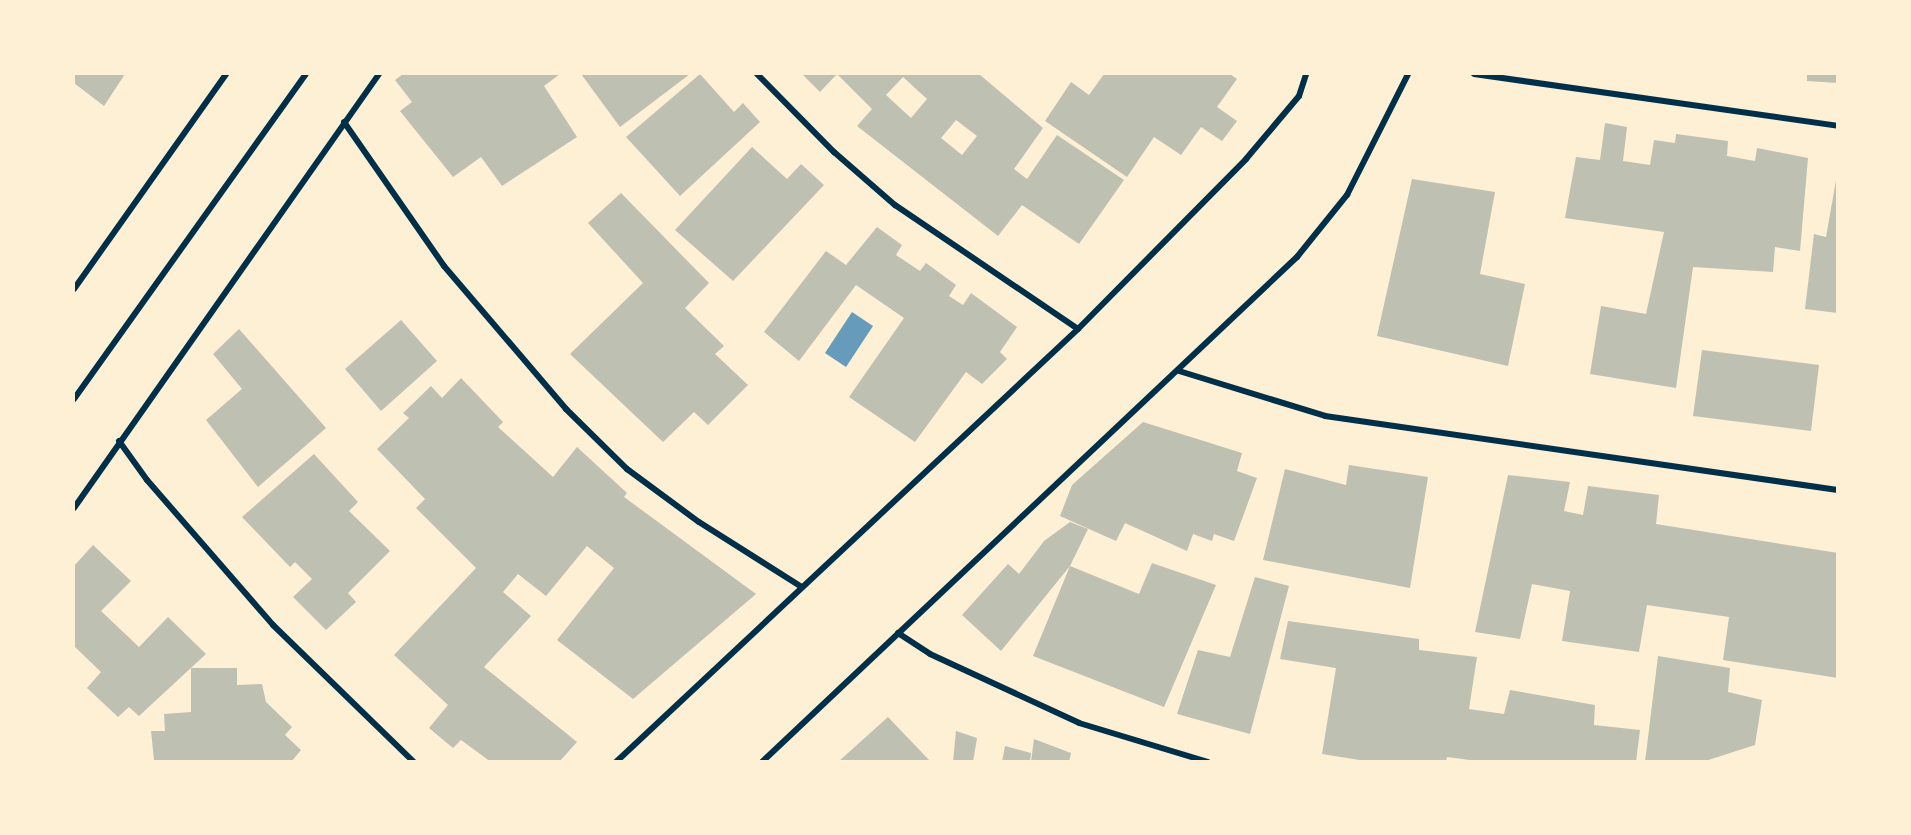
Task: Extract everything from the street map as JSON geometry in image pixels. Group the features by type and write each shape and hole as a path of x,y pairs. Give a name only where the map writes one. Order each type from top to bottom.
{"street":[{"path":"74,289 226,74"},
{"path":"74,399 306,74"},
{"path":"74,508 379,74"},
{"path":"757,74 834,152 895,206 973,262 1048,305 1078,329"},
{"path":"616,762 1078,329 1246,159 1299,96 1306,74"},
{"path":"762,762 1179,371 1297,257 1347,195 1408,74"},
{"path":"1474,74 1838,126"},
{"path":"344,122 444,266 566,409 627,469 699,522 802,587"},
{"path":"1179,371 1325,416 1838,490"},
{"path":"119,441 147,480 273,625 414,762"},
{"path":"898,633 930,654 1080,723 1208,762"}],"water":[{"path":"852,312 873,326 846,367 825,353"}],"building":[{"path":"74,74 125,74 104,106 74,83"},
{"path":"403,74 560,74 544,86 577,137 502,186 481,157 453,177 400,111 412,102 395,80"},
{"path":"581,74 690,74 620,127"},
{"path":"700,74 734,112 743,103 760,122 680,196 626,137"},
{"path":"802,74 837,74 820,92"},
{"path":"837,74 979,74 1043,128 1014,169 1027,179 1057,135 1124,180 1079,244 1022,205 998,236 857,126 872,109","holes":["903,77 927,99 911,118 886,95","956,120 977,136 962,155 941,138"]},
{"path":"1104,74 1230,74 1237,79 1217,107 1237,121 1222,141 1201,127 1181,155 1154,137 1127,177 1045,121 1071,82 1089,95"},
{"path":"1807,74 1837,74 1838,83 1807,81"},
{"path":"1605,123 1627,127 1623,161 1650,165 1654,140 1675,143 1676,134 1728,141 1727,156 1755,161 1757,148 1808,158 1800,251 1775,247 1773,272 1693,267 1676,388 1590,374 1601,306 1646,314 1664,232 1565,218 1576,157 1600,160"},
{"path":"752,147 787,179 801,164 824,185 733,281 675,230"},
{"path":"1838,169 1838,313 1805,309 1814,234 1826,237"},
{"path":"1412,179 1495,192 1480,274 1525,284 1508,366 1377,336"},
{"path":"621,193 709,283 685,308 724,346 715,354 748,385 708,425 694,412 663,442 570,354 643,283 588,223"},
{"path":"877,227 902,245 896,255 920,271 926,263 956,285 949,296 963,305 971,293 1017,327 1000,352 1007,359 982,384 966,372 915,442 849,397 904,318 856,285 799,361 764,332 826,251 846,265"},
{"path":"401,320 437,361 381,411 345,369"},
{"path":"239,329 326,428 258,487 206,420 242,389 213,354"},
{"path":"1702,350 1819,365 1811,431 1693,416"},
{"path":"461,378 503,422 498,427 553,477 577,447 627,493 624,497 756,594 633,699 557,640 614,568 587,546 546,596 518,574 503,592 531,616 484,667 577,742 559,762 491,762 461,740 453,748 429,728 448,705 394,655 476,568 416,508 425,499 377,449 409,418 403,413 431,386 442,398"},
{"path":"1143,422 1242,453 1237,471 1257,478 1234,541 1214,534 1212,541 1193,534 1187,551 1125,523 1116,541 1060,516 1072,485"},
{"path":"314,454 358,502 349,511 390,551 348,593 356,602 326,630 293,597 312,579 295,562 290,567 242,517"},
{"path":"1349,465 1428,477 1410,588 1263,560 1285,469 1346,485"},
{"path":"1508,475 1570,482 1564,511 1583,515 1588,486 1659,495 1656,524 1838,553 1838,678 1723,660 1729,617 1647,605 1639,652 1562,641 1570,591 1532,584 1520,639 1475,632"},
{"path":"1070,522 1088,529 1070,566 1001,651 962,615 1008,564 1019,574 1044,541"},
{"path":"93,545 131,581 101,611 139,647 168,617 206,654 139,716 129,707 118,717 87,688 101,672 74,646 74,566"},
{"path":"1152,563 1216,585 1164,707 1033,656 1070,566 1139,594"},
{"path":"1255,577 1289,586 1250,734 1177,714 1198,650 1230,657"},
{"path":"1288,621 1419,639 1419,650 1477,657 1469,709 1504,714 1510,690 1595,705 1594,725 1640,730 1636,762 1485,762 1447,757 1446,762 1372,762 1322,754 1336,668 1280,659"},
{"path":"1658,656 1730,668 1728,692 1762,700 1755,745 1702,762 1645,762"},
{"path":"191,668 237,668 237,685 262,684 266,702 292,727 285,735 301,750 291,762 154,760 151,731 165,731 164,714 191,712"},
{"path":"888,717 931,762 838,762"},
{"path":"956,731 977,738 973,762 953,762"},
{"path":"1034,739 1071,753 1069,762 1031,762"},
{"path":"1005,746 1031,753 1030,762 1002,762"}]}
